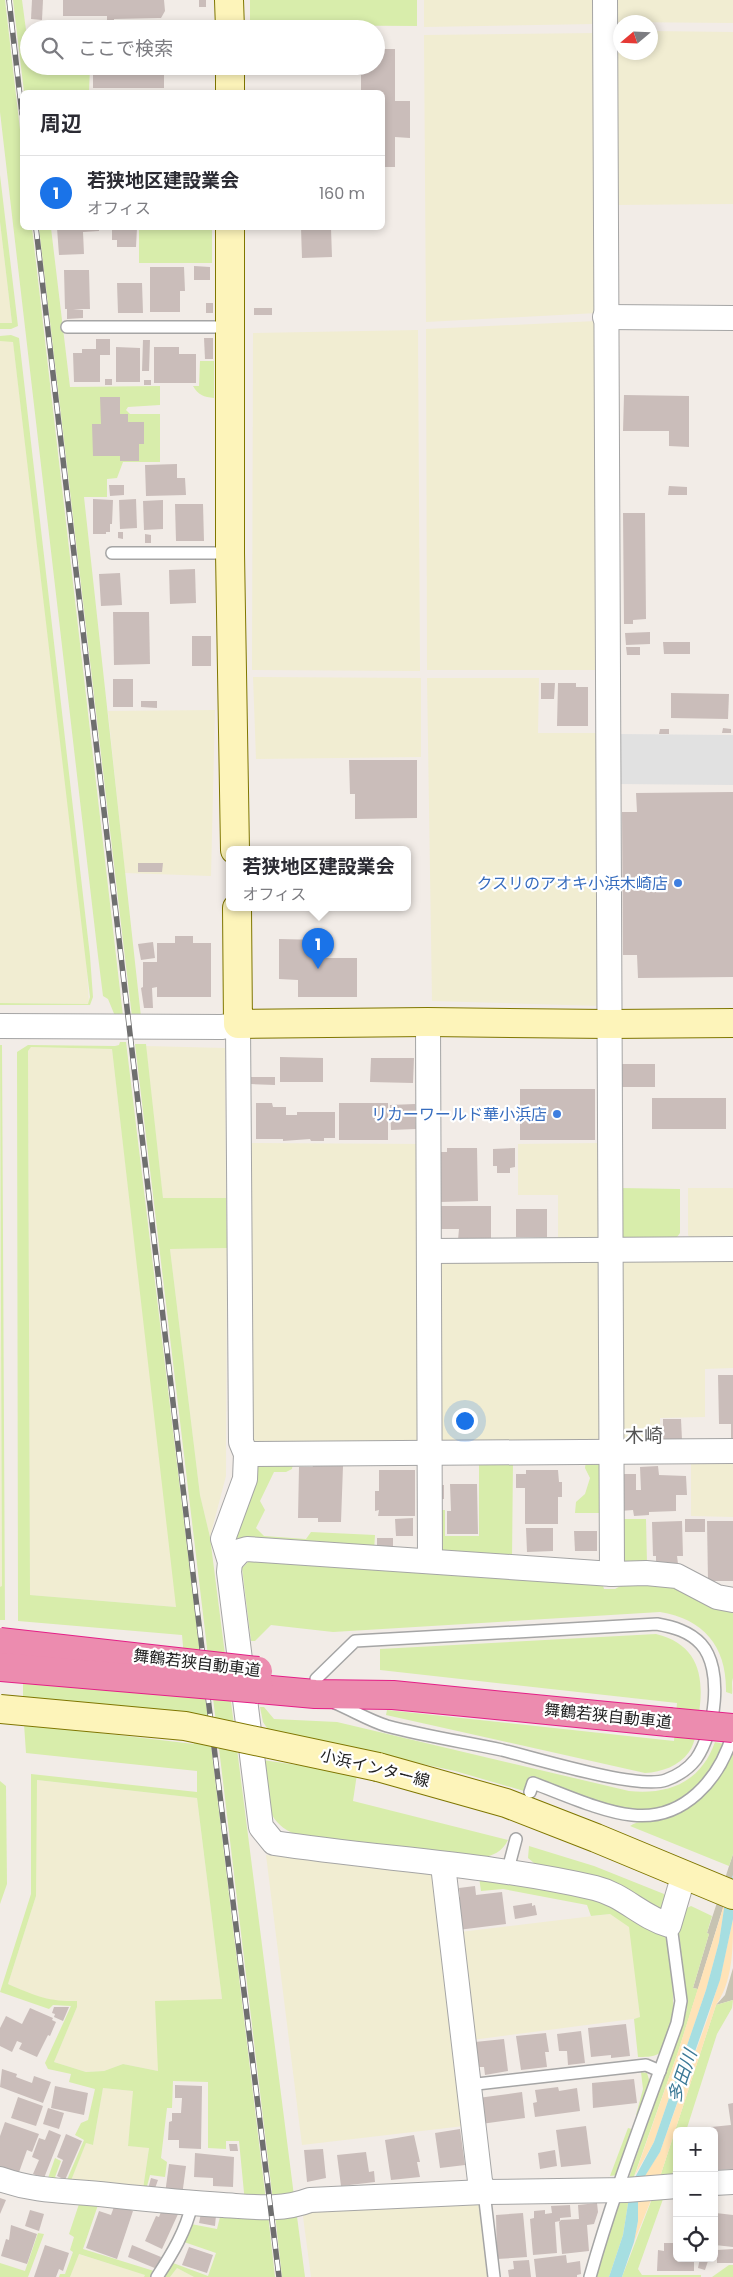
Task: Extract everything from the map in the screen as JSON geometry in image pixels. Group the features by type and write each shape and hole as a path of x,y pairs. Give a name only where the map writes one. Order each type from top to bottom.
{"highway":[{"name":"舞鶴若狭自動車道","path":"0,1642 259,1680 733,1728"},
{"name":"舞鶴若狭自動車道","path":"0,1667 259,1680"}],"street":[{"path":"229,0 230,20"},
{"path":"605,0 612,1574"},
{"path":"230,75 230,90"},
{"path":"230,230 230,553 236,846"},
{"path":"605,317 733,318"},
{"path":"236,911 241,1442 246,1454 245,1480 223,1538 230,1562 229,1572 261,1828 274,1843 537,1876 597,1889 619,1896 651,1919 669,1925 684,1874"},
{"path":"428,1022 430,1562"},
{"path":"0,1026 222,1027 238,1024 428,1022 733,1023"},
{"path":"428,1251 733,1248"},
{"path":"246,1454 733,1451"},
{"path":"230,1562 240,1551 247,1549 612,1574 646,1573 677,1576 717,1598 733,1600"},
{"name":"小浜インター線","path":"0,1709 185,1726 378,1767 506,1803 726,1892"},
{"path":"443,1865 480,2181 484,2192"},
{"path":"0,2179 25,2188 53,2192 99,2194 192,2204 270,2209 297,2205 310,2200 484,2192 621,2190 670,2187"},
{"path":"718,2183 733,2182"}],"lane":[{"path":"67,327 230,327"},
{"path":"112,553 230,553"},
{"path":"657,1624 672,1626 688,1633 701,1644 714,1668 715,1685 708,1731 696,1760 681,1773 664,1781 647,1783 585,1771 504,1751 386,1726 316,1686 355,1641 657,1624"},
{"path":"530,1792 533,1783 614,1812 633,1816 653,1815 671,1810 691,1800 706,1787 723,1762 733,1733"},
{"path":"507,1873 516,1839"},
{"path":"590,2277 677,2023 680,2001 672,1933 669,1925"},
{"path":"468,2085 646,2065 660,2071"},
{"path":"484,2192 494,2277"},
{"path":"157,2277 171,2257 189,2218 192,2204"}],"shaded area":[{"path":"424,0 596,0 595,24 424,27"},
{"path":"614,0 733,0 733,23 658,22 658,15 614,15"},
{"path":"658,31 733,32 733,204 614,205 613,60 658,60"},
{"path":"595,33 597,313 426,322 424,35"},
{"path":"0,222 12,323 0,323"},
{"path":"596,321 598,670 427,670 426,329"},
{"path":"418,330 420,671 252,670 253,333"},
{"path":"0,341 13,341 86,957 89,1004 0,1003"},
{"path":"253,677 421,678 421,757 256,759"},
{"path":"427,678 539,678 538,733 600,733 600,1006 432,1001"},
{"path":"215,710 211,876 125,873 108,711"},
{"path":"617,734 733,735 733,785 617,784"},
{"path":"146,1046 225,1048 226,1198 163,1199"},
{"path":"31,1047 112,1049 177,1607 30,1595 28,1051"},
{"path":"248,1143 422,1144 423,1444 249,1444"},
{"path":"601,1143 602,1234 594,1241 558,1241 558,1195 518,1195 518,1144"},
{"path":"0,1165 1,1378 2,1587 0,1587"},
{"path":"688,1188 733,1188 733,1241 693,1241 688,1235"},
{"path":"227,1248 226,1476 210,1537 200,1495 170,1249"},
{"path":"733,1255 733,1368 705,1369 705,1417 660,1418 660,1444 620,1444 620,1256"},
{"path":"601,1256 602,1444 435,1444 434,1258"},
{"path":"691,1460 733,1460 733,1517 691,1516"},
{"path":"36,1780 197,1798 222,1999 158,2071 123,2064 104,2071 86,2072 54,2062 77,2007 77,2001 42,1999 8,1984 36,1896"},
{"path":"733,1854 733,1875 698,1989 693,1988 709,1934 707,1933"},
{"path":"266,1855 432,1873 464,2126 302,2145"},
{"path":"610,1914 630,1927 640,2018 472,2040 460,1932"},
{"path":"733,1968 733,2000 716,2005 725,1995"},
{"path":"103,2088 134,2091 128,2146 149,2147 143,2189 70,2183 86,2143 93,2145"},
{"path":"478,2202 481,2207 490,2277 311,2277 302,2209"},
{"path":"78,2254 146,2275 144,2277 70,2277"},
{"path":"177,2268 194,2277 170,2277"}],"green space":[{"path":"0,0 5,0 20,130 20,230 32,230 123,1016 115,1016 108,999 103,996 0,112"},
{"path":"13,0 22,0 25,20 20,20 20,59"},
{"path":"250,0 417,0 417,26 385,26 385,20 250,20"},
{"path":"22,75 90,75 89,90 24,90"},
{"path":"0,175 18,326 11,329 0,329 0,323 12,323 0,222"},
{"path":"39,230 51,230 70,387 160,386 160,405 128,407 126,410 130,414 160,414 160,462 123,462 117,478 107,479 107,497 84,497 141,1017 132,1017"},
{"path":"139,230 212,230 212,263 139,263"},
{"path":"11,335 19,338 90,956 93,997 90,1005 0,1005 0,1003 88,1004 90,997 13,342 0,341 0,336"},
{"path":"200,361 214,361 214,398 202,395 193,386 199,386"},
{"path":"120,1042 126,1042 266,2201 261,2203 245,2203 239,2141 226,2141 226,2149 208,2148 208,2082 173,2081 172,2108 167,2108 161,2158 167,2162 165,2177 150,2175 146,2190 153,2192 152,2194 101,2188 52,2187 46,2184 55,2158 61,2161 55,2177 66,2182 84,2140 75,2135 81,2123 88,2120 95,2089 69,2082 71,2074 48,2069 45,2063 71,2006 53,2005 49,2009 0,1992 31,1894 31,1774 197,1792 197,1771 26,1753 24,1724 194,1744 190,1714 23,1697 23,1676 187,1690 182,1635 18,1621 17,1052 28,1045 119,1045","holes":["31,1047 112,1049 176,1607 30,1595 28,1051","37,1780 197,1798 222,1999 155,2001 158,2071 123,2064 104,2071 86,2072 54,2062 77,2007 77,2001 49,1999 8,1984 36,1896","103,2088 133,2091 128,2146 149,2148 143,2189 70,2183 86,2143 93,2145"]},
{"path":"135,1044 146,1044 163,1198 226,1198 227,1248 170,1249 200,1495 210,1537 294,2196 273,2201"},
{"path":"0,1045 2,1045 5,1620 0,1620 0,1587 2,1586"},
{"path":"620,1188 680,1189 680,1233 674,1241 625,1241 620,1236"},
{"path":"586,1460 602,1460 602,1511 600,1513 575,1513 576,1502 585,1494 590,1478 585,1468"},
{"path":"513,1461 512,1560 439,1555 437,1510 445,1510 445,1536 479,1536 479,1462"},
{"path":"293,1463 292,1469 286,1472 274,1472 260,1501 265,1510 256,1528 264,1536 306,1539 311,1532 375,1535 374,1551 233,1539 257,1481 258,1464"},
{"path":"620,1519 646,1519 647,1564 623,1564"},
{"path":"254,1556 601,1579 604,1589 615,1589 628,1582 654,1580 733,1609 732,1694 726,1692 722,1662 710,1638 689,1621 660,1612 333,1632 271,1625 255,1641 251,1641 242,1568"},
{"path":"656,1634 671,1639 683,1646 691,1655 700,1678 701,1691 696,1732 691,1748 685,1757 675,1765 664,1770 645,1773 386,1715 387,1710 674,1741 677,1703 380,1670 380,1649"},
{"path":"260,1707 264,1707 274,1719 337,1722 629,1791 657,1791 682,1783 701,1767 709,1756 715,1742 724,1744 713,1768 706,1778 688,1794 667,1805 655,1808 632,1809 594,1799 530,1776 524,1791 455,1771 269,1731 263,1722"},
{"path":"733,1751 733,1854 729,1866 630,1826 636,1823 669,1817 693,1805 712,1786"},
{"path":"263,1760 357,1774 353,1801 508,1840 497,1853 480,1858 297,1835 285,1829 272,1814 266,1795"},
{"path":"0,1781 6,1786 7,1884 0,1904"},
{"path":"529,1846 594,1866 664,1894 666,1911 540,1868 528,1858"},
{"path":"479,1877 595,1897 665,1936 672,1979 673,2017 665,2046 658,2054 638,2057 634,2019 640,2017 629,1927 610,1914 591,1916 587,1905 503,1889 481,1891"},
{"path":"691,1906 712,1916 707,1933 709,1934 693,1988 698,1989 631,2185 623,2235 609,2277 595,2277 608,2233 622,2198 687,2009 678,1924 685,1909"},
{"path":"733,2000 732,2008 717,2034 687,2127 676,2127 716,2005"},
{"path":"641,2072 647,2073 651,2086 639,2115 636,2115 643,2089"},
{"path":"628,2128 636,2130 618,2175 610,2176"},
{"path":"673,2137 673,2171 638,2269 642,2275 701,2275 701,2277 622,2277 658,2183"},
{"path":"81,2198 114,2200 111,2208 98,2205 83,2249 154,2271 150,2277 144,2277 145,2275 79,2254 70,2277 59,2277 60,2274 65,2274 73,2252 70,2250 74,2237 69,2234"},
{"path":"222,2209 268,2215 275,2277 194,2277 177,2268 170,2277 163,2277 173,2263 208,2276 216,2253 184,2242 191,2224 217,2229"},
{"path":"296,2209 305,2277 282,2277 275,2214"},
{"path":"38,2233 44,2234 28,2277 0,2277 0,2263 25,2271"},
{"path":"729,2265 733,2265 733,2277 712,2277"}],"sand":[{"path":"725,1902 719,1942 706,1990 654,2142 635,2175 678,2052"},
{"path":"733,1919 731,1964 726,1986 716,2005 676,2127 673,2127 673,2137 658,2183 634,2242 638,2221 638,2196 645,2175 660,2152 720,1979"}],"water":[{"name":"多田川","path":"733,1875 733,1919 720,1980 660,2152 645,2176 638,2196 638,2221 634,2242 622,2277 609,2277 623,2235 631,2185 654,2142 706,1990 719,1942 725,1902"}],"building":[{"path":"32,0 43,0 42,20 31,19"},
{"path":"63,0 164,0 165,11 161,18 107,20 107,16 63,16"},
{"path":"199,0 206,0 206,7 199,7"},
{"path":"385,49 395,49 395,101 410,101 410,138 395,137 395,167 385,167 385,90 361,90 361,75 385,75"},
{"path":"93,75 164,75 164,88 93,88"},
{"path":"57,230 99,230 83,232 84,254 59,255"},
{"path":"112,230 137,230 136,247 117,247 117,240 112,240"},
{"path":"301,230 331,230 332,257 302,258"},
{"path":"194,266 210,267 210,280 194,280"},
{"path":"150,267 184,267 185,291 180,291 180,312 150,312"},
{"path":"64,270 89,270 90,309 73,309 83,310 83,318 67,319"},
{"path":"117,283 142,283 143,313 118,313"},
{"path":"206,303 213,303 213,313 206,313"},
{"path":"254,308 272,308 272,315 254,315"},
{"path":"204,338 213,338 213,359 205,359"},
{"path":"96,339 110,339 110,355 100,355 100,382 74,382 73,353 82,353 82,349 96,349"},
{"path":"143,340 150,340 149,371 142,371"},
{"path":"116,347 140,348 140,382 116,382"},
{"path":"154,347 179,347 179,354 196,354 196,383 154,383"},
{"path":"105,379 112,379 112,385 105,385"},
{"path":"144,380 151,380 151,385 144,385"},
{"path":"624,395 689,396 689,447 669,446 669,431 623,431"},
{"path":"100,397 120,397 120,414 128,414 128,422 144,422 144,444 139,444 139,461 120,461 120,456 93,456 92,424 101,424"},
{"path":"177,464 177,478 185,478 186,495 146,496 145,465"},
{"path":"109,485 124,485 124,495 110,496"},
{"path":"669,486 687,487 687,495 668,495"},
{"path":"93,499 113,500 112,524 110,524 110,532 106,532 106,534 93,534"},
{"path":"136,499 137,528 120,529 119,500"},
{"path":"163,500 163,529 144,530 143,501"},
{"path":"175,504 203,504 204,541 176,541"},
{"path":"623,513 645,513 646,619 633,620 633,624 624,624"},
{"path":"118,532 123,532 123,539 118,538"},
{"path":"145,534 151,535 151,543 145,543"},
{"path":"195,569 196,603 170,604 169,570"},
{"path":"120,573 122,605 101,606 99,574"},
{"path":"113,612 149,612 150,664 114,665"},
{"path":"650,632 650,644 626,645 625,633"},
{"path":"192,636 211,636 211,666 192,666"},
{"path":"663,642 690,642 690,654 664,654"},
{"path":"626,647 640,647 640,655 627,655"},
{"path":"113,679 133,679 133,707 113,707"},
{"path":"541,683 555,683 554,699 541,699"},
{"path":"558,683 576,683 576,687 588,687 588,726 557,726"},
{"path":"671,693 729,694 728,719 671,718"},
{"path":"141,701 157,701 157,708 141,707"},
{"path":"723,728 731,729 731,733 722,733"},
{"path":"660,729 669,729 669,734 659,734"},
{"path":"349,760 417,760 417,818 355,819 355,794 350,794"},
{"name":"クスリのアオキ小浜木崎店","path":"733,792 733,977 638,978 637,955 623,955 622,812 637,812 636,793"},
{"path":"138,863 163,863 162,872 138,872"},
{"path":"175,936 193,936 193,943 211,943 211,997 157,997 157,987 152,988 153,1008 144,1008 141,988 143,987 143,962 157,962 157,943 175,943"},
{"path":"279,939 322,940 322,958 357,958 357,997 298,997 298,980 279,979"},
{"path":"153,942 155,958 141,960 138,944"},
{"path":"280,1057 323,1058 323,1082 280,1082"},
{"path":"371,1058 414,1058 413,1083 370,1082"},
{"path":"618,1064 655,1064 655,1087 618,1087"},
{"path":"251,1077 275,1077 275,1085 251,1084"},
{"name":"リカーワールド華小浜店","path":"520,1089 595,1089 595,1140 520,1140"},
{"path":"652,1098 726,1098 726,1129 652,1129"},
{"path":"256,1103 272,1103 273,1107 286,1107 286,1115 297,1115 297,1112 335,1112 335,1138 324,1138 324,1141 311,1141 310,1139 283,1141 283,1139 256,1139"},
{"path":"339,1103 388,1103 388,1140 339,1140"},
{"path":"415,1104 416,1129 391,1130 390,1105"},
{"path":"447,1148 477,1148 478,1201 440,1202 440,1152 447,1152"},
{"path":"515,1148 515,1167 510,1168 510,1173 497,1173 497,1166 493,1166 493,1149"},
{"path":"435,1206 491,1206 491,1240 458,1240 459,1229 435,1229"},
{"path":"516,1209 547,1209 547,1237 516,1237"},
{"path":"718,1375 733,1375 733,1442 731,1442 731,1424 719,1424"},
{"path":"663,1419 681,1419 682,1440 663,1440"},
{"path":"312,1465 343,1466 341,1522 318,1522 318,1518 298,1518 299,1467 313,1467"},
{"path":"658,1466 659,1475 686,1476 687,1495 676,1495 676,1511 649,1512 649,1515 634,1516 633,1510 620,1511 619,1474 636,1474 636,1490 641,1490 640,1467"},
{"path":"379,1470 415,1470 415,1516 378,1516 379,1510 375,1511 375,1491 379,1491"},
{"path":"526,1470 558,1470 559,1482 562,1482 562,1497 558,1497 558,1524 525,1524 525,1488 516,1488 516,1474 526,1474"},
{"path":"450,1484 477,1484 478,1534 447,1534 447,1511 451,1511"},
{"path":"436,1485 444,1485 444,1499 437,1499"},
{"path":"413,1518 413,1536 396,1536 395,1519"},
{"path":"685,1519 705,1519 705,1532 685,1532"},
{"path":"682,1521 683,1556 677,1556 678,1564 656,1565 656,1556 653,1556 652,1522"},
{"path":"707,1521 733,1521 733,1581 708,1581"},
{"path":"526,1528 553,1528 553,1551 527,1552"},
{"path":"574,1531 597,1531 597,1551 575,1551"},
{"path":"377,1538 393,1538 393,1548 377,1547"},
{"path":"475,1886 476,1895 502,1892 506,1924 458,1930 454,1898 460,1897 459,1888"},
{"path":"532,1903 532,1906 535,1905 537,1915 515,1919 513,1906"},
{"path":"54,2007 69,2007 63,2021 54,2017 55,2014 52,2013"},
{"path":"30,2008 53,2018 52,2020 56,2022 37,2057 19,2049 22,2043 17,2041 12,2052 0,2046 0,2028 6,2016 22,2024"},
{"path":"626,2024 630,2056 611,2058 611,2055 591,2057 588,2028"},
{"path":"581,2031 585,2063 568,2065 567,2051 559,2051 557,2034"},
{"path":"546,2033 549,2052 545,2052 547,2067 521,2070 516,2036"},
{"path":"504,2039 508,2071 485,2075 484,2067 478,2067 475,2042"},
{"path":"2,2069 17,2074 16,2077 32,2083 34,2076 51,2082 43,2103 0,2087"},
{"path":"634,2079 637,2103 593,2108 592,2083"},
{"path":"175,2085 202,2086 201,2149 179,2148 179,2140 168,2140 169,2122 172,2121 172,2113 181,2113 182,2098 175,2098"},
{"path":"55,2086 88,2093 84,2115 51,2108"},
{"path":"558,2087 559,2091 577,2088 580,2111 535,2117 533,2103 537,2102 535,2090"},
{"path":"522,2092 525,2118 481,2124 478,2098"},
{"path":"18,2097 43,2106 36,2126 11,2118"},
{"path":"733,2103 733,2169 718,2170 718,2127 711,2127 731,2125 728,2104"},
{"path":"48,2108 64,2113 59,2129 43,2124"},
{"path":"5,2122 39,2134 32,2152 27,2150 18,2175 0,2169 0,2136"},
{"path":"586,2126 591,2164 561,2167 556,2130"},
{"path":"460,2129 465,2165 440,2168 435,2133"},
{"path":"49,2130 61,2135 44,2178 33,2174 39,2160 32,2157 39,2138 45,2140"},
{"path":"66,2134 82,2141 65,2180 57,2176 63,2160 57,2157"},
{"path":"414,2135 420,2162 417,2162 420,2177 391,2180 385,2140"},
{"path":"229,2144 237,2144 238,2151 230,2151"},
{"path":"323,2149 326,2178 307,2182 304,2150"},
{"path":"555,2150 557,2166 540,2169 538,2153"},
{"path":"366,2152 369,2172 374,2171 375,2182 341,2186 337,2155"},
{"path":"195,2153 234,2157 233,2187 213,2186 213,2178 194,2177"},
{"path":"169,2164 186,2166 182,2196 165,2194"},
{"path":"151,2178 158,2180 154,2191 148,2189"},
{"path":"0,2198 6,2200 0,2214"},
{"path":"597,2203 598,2212 594,2224 587,2225 589,2251 562,2254 559,2222 561,2220 579,2219 578,2205"},
{"path":"115,2204 133,2211 117,2259 86,2248 99,2211 111,2215"},
{"path":"570,2205 571,2217 560,2218 560,2221 555,2222 557,2253 533,2255 530,2219 534,2218 534,2211 545,2210 545,2214 552,2213 551,2206"},
{"path":"163,2207 178,2214 162,2249 145,2241 156,2216 159,2217"},
{"path":"30,2210 44,2214 39,2231 25,2226"},
{"path":"201,2213 216,2215 215,2226 199,2223"},
{"path":"523,2213 527,2257 497,2259 496,2215"},
{"path":"718,2213 733,2215 733,2247 718,2245"},
{"path":"11,2225 37,2234 27,2264 1,2256 6,2239 9,2240"},
{"path":"664,2243 673,2243 673,2262 694,2262 694,2271 657,2271 658,2250 664,2251"},
{"path":"45,2245 69,2253 63,2271 59,2269 56,2277 34,2277"},
{"path":"132,2245 161,2257 157,2269 128,2257"},
{"path":"189,2247 213,2255 207,2273 182,2265"},
{"path":"733,2249 733,2263 717,2263 718,2250"},
{"path":"566,2255 567,2263 580,2261 581,2274 577,2275 577,2277 536,2277 534,2259"},
{"path":"529,2260 531,2277 509,2277 508,2270 514,2269 513,2261"},
{"path":"699,2262 708,2262 705,2270 698,2268"}],"railway":[{"path":"9,0 20,96"},
{"path":"36,230 197,1608 279,2277"}],"place":[{"name":"クスリのアオキ小浜木崎店","path":"678,883"},
{"name":"若狭地区建設業会","path":"318,969"},
{"name":"リカーワールド華小浜店","path":"557,1114"}],"district":[{"name":"木崎","path":"644,1435"}]}
